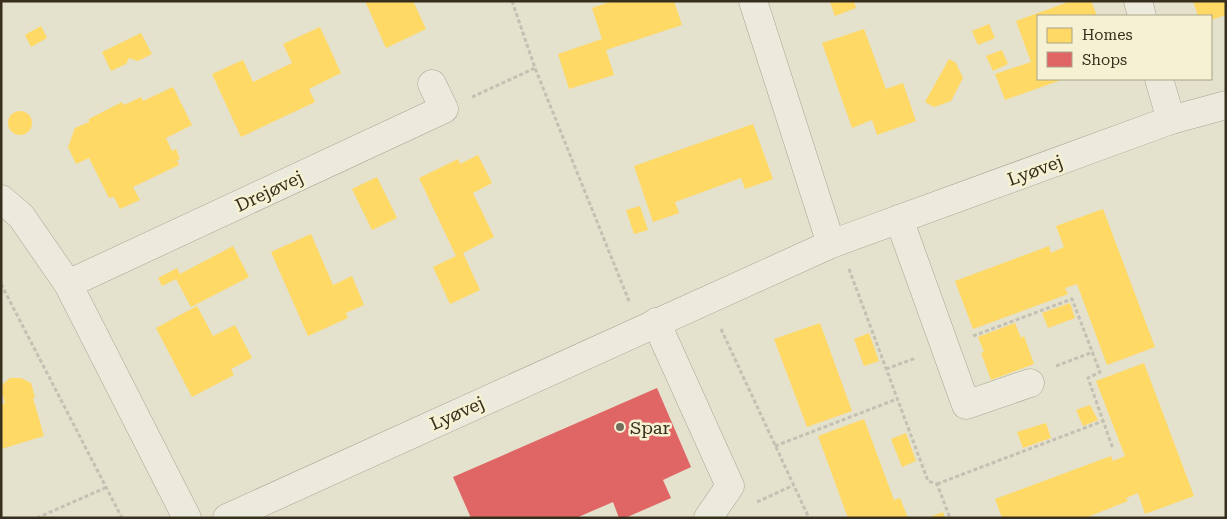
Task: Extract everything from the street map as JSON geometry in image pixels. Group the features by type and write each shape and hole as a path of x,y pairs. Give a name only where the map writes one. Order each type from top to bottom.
{"street":[{"path":"753,1 831,244"},
{"path":"1138,1 1142,15"},
{"path":"1159,80 1170,120"},
{"path":"432,84 444,109"},
{"name":"Lyøvej","path":"227,518 261,511 649,326 831,244 1170,120 1226,105"},
{"name":"Drejøvej","path":"68,284 444,109"},
{"path":"1,199 22,216 68,284 187,518"},
{"path":"899,219 966,405 1030,383"},
{"path":"649,326 730,486 708,518"}],"path":[{"path":"512,1 535,68 649,326"},
{"path":"444,109 535,68"},
{"path":"831,244 847,265 928,481 937,484 1103,421"},
{"path":"1,284 122,518"},
{"path":"707,299 809,518"},
{"path":"1030,383 1050,368 1093,352"},
{"path":"775,446 897,399"},
{"path":"937,484 950,518"},
{"path":"37,518 107,488"}],"building: Homes":[{"path":"365,1 413,1 426,29 386,48"},
{"path":"612,1 674,1 682,25 606,50 614,75 569,89 558,54 602,39 592,8"},
{"path":"854,1 856,8 835,16 830,2"},
{"path":"1071,1 1091,1 1097,15 1037,15 1037,80 1061,80 1005,100 995,74 1031,62 1016,21"},
{"path":"1193,1 1226,1 1226,15 1212,20 1212,15 1198,15"},
{"path":"989,24 995,38 978,45 972,31"},
{"path":"41,26 47,38 31,47 25,35"},
{"path":"320,27 341,73 309,89 315,102 241,137 212,74 243,60 253,82 292,63 283,44"},
{"path":"864,29 886,89 903,83 916,121 877,135 872,120 852,128 822,43"},
{"path":"141,33 152,54 138,61 129,58 126,64 111,71 102,52"},
{"path":"1002,50 1008,64 993,71 986,56"},
{"path":"949,59 956,63 963,78 951,101 934,107 925,102"},
{"path":"173,87 192,125 166,138 172,151 176,149 180,159 177,160 179,165 133,187 140,200 120,209 114,197 109,198 89,158 76,164 68,147 75,128 89,122 89,119 122,102 124,105 141,97 143,101"},
{"path":"15,111 25,111 32,118 32,128 25,135 15,135 8,128 8,118"},
{"path":"753,124 773,179 745,189 741,178 675,202 679,213 653,222 634,166"},
{"path":"478,155 492,183 473,193 494,237 463,253 480,290 450,304 433,267 456,256 419,178 458,159 460,164"},
{"path":"377,177 397,218 372,230 352,189"},
{"path":"640,206 648,230 634,234 626,210"},
{"path":"1103,209 1155,347 1107,365 1077,284 1065,288 1068,294 973,329 955,281 1049,246 1051,253 1064,247 1056,226"},
{"path":"311,234 333,285 352,276 364,305 346,313 348,318 308,336 271,252"},
{"path":"233,246 249,277 191,307 176,279 162,286 158,278 177,268 180,274"},
{"path":"1070,303 1075,318 1048,328 1042,313"},
{"path":"197,306 213,336 235,325 252,358 231,369 234,375 192,397 156,328"},
{"path":"820,323 852,411 807,427 774,339"},
{"path":"1015,323 1021,338 1024,336 1034,364 991,380 981,353 984,352 978,337"},
{"path":"869,333 879,361 864,366 854,339"},
{"path":"1144,363 1194,496 1145,514 1138,493 1126,498 1128,501 1085,518 1002,518 995,499 1111,456 1113,461 1125,456 1096,381"},
{"path":"10,378 21,378 31,383 35,397 33,398 44,436 1,449 1,405 5,403 1,390 3,384"},
{"path":"1090,405 1098,420 1083,426 1076,410"},
{"path":"864,419 894,500 900,498 908,518 848,518 818,436"},
{"path":"1046,423 1051,438 1023,448 1017,432"},
{"path":"906,433 916,461 902,467 891,439"},
{"path":"943,512 945,518 927,518"}],"building: Shops":[{"name":"Spar","path":"657,388 691,467 663,480 671,498 625,518 619,518 613,502 576,518 471,518 453,477"}],"place":[{"name":"Spar","path":"620,427"}]}
